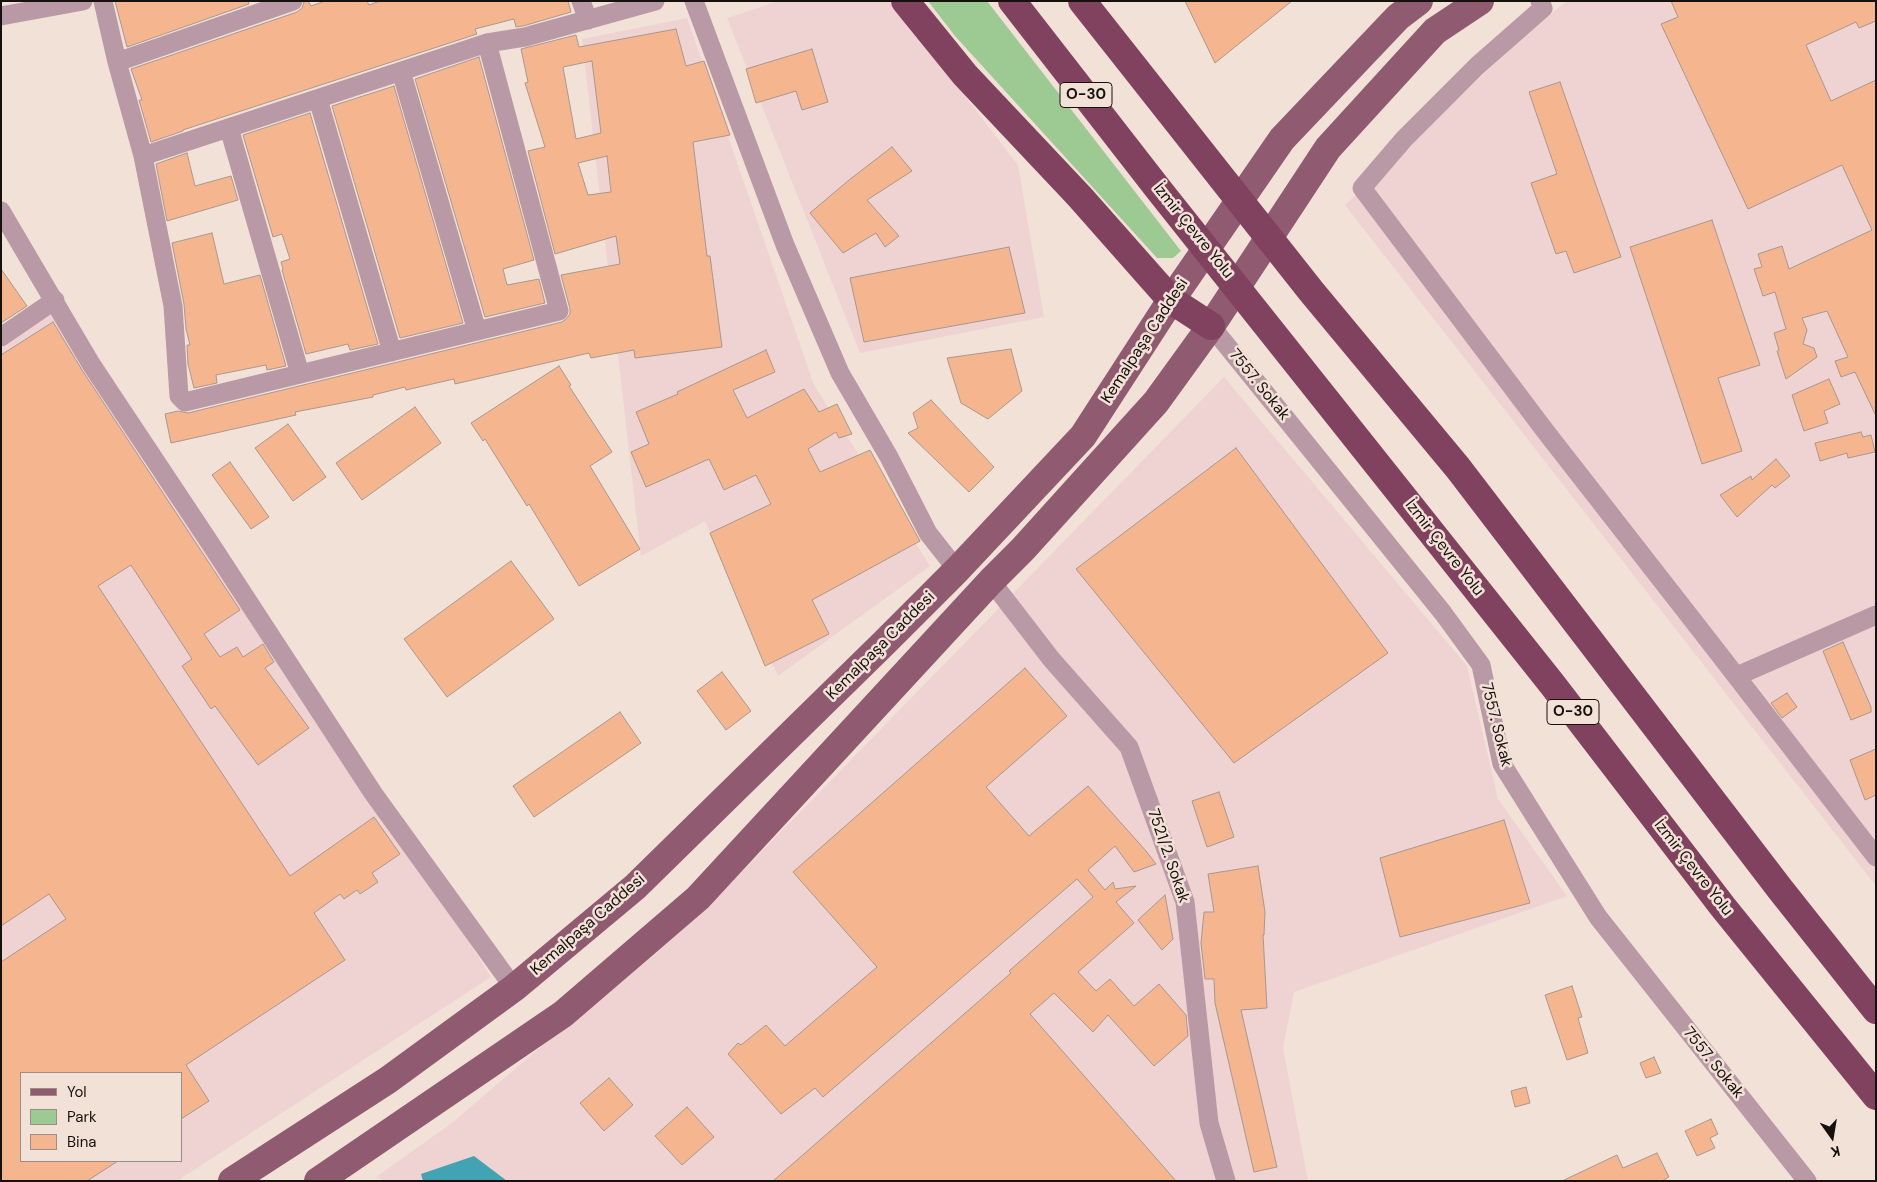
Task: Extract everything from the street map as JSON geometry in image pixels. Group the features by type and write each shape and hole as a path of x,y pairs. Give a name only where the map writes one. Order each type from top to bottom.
{"highway":[{"path":"905,1 965,75 1080,197 1171,300 1211,326"},
{"name":"İzmir Çevre Yolu","path":"1012,1 1159,190 1552,684 1723,907 1876,1096"},
{"path":"1082,1 1311,291 1458,468 1774,882 1876,1010"}],"main road":[{"name":"Kemalpaşa Caddesi","path":"232,1181 388,1080 514,988 635,887 957,570 1082,436 1171,300 1282,138 1398,17 1420,1"},
{"path":"318,1181 563,1014 698,898 991,582 1023,550 1156,402 1211,326 1328,148 1435,31 1480,1"}],"street":[{"path":"4,11 83,1"},
{"path":"104,1 117,62 143,156 173,306 179,396 186,402 560,311 488,42"},
{"path":"117,62 293,1"},
{"path":"581,1 588,20"},
{"path":"143,156 488,42 526,38 655,1"},
{"path":"694,1 785,245 840,373 889,457 928,533 957,570"},
{"path":"1540,1 1543,8 1510,35 1464,79 1404,139 1362,188 1546,432 1876,857"},
{"path":"401,71 477,331"},
{"path":"318,98 392,352"},
{"path":"229,128 300,374"},
{"path":"1,211 91,364 373,793 514,988"},
{"path":"1,338 55,300"},
{"name":"7557. Sokak","path":"1211,326 1443,613 1481,665 1502,764 1598,918 1808,1181"},
{"name":"7521/2. Sokak","path":"991,582 1052,660 1129,747 1186,902 1209,1123 1226,1181"},
{"path":"1737,676 1876,615"}],"shaded area":[{"path":"779,1 891,1 1018,165 1044,317 860,353 727,18"},
{"path":"1567,1 1876,1 1876,886 1345,205 1524,36"},
{"path":"687,18 814,385 930,566 778,676 705,521 641,556 582,39"},
{"path":"62,299 491,977 177,1181 1,1181 1,343"},
{"path":"1224,377 1467,666 1498,799 1567,896 1294,992 1283,1048 1308,1181 385,1181 376,1177 452,1123 729,885"}],"green space":[{"path":"928,1 987,1 1181,251 1173,258 1157,258 955,36"}],"water":[{"path":"474,1156 507,1181 423,1181 421,1174"}],"building":[{"path":"115,1 248,1 249,4 127,47"},
{"path":"308,1 311,6 325,1 367,1 369,5 380,1 568,1 571,12 523,26 516,27 514,19 475,29 477,34 151,142 139,100 142,100 131,69 297,12 302,8 304,2"},
{"path":"1185,1 1292,1 1215,63"},
{"path":"1671,1 1876,1 1876,21 1859,28 1856,22 1806,45 1831,101 1876,80 1876,416 1855,372 1841,377 1835,361 1848,357 1827,311 1802,318 1807,330 1803,344 1814,348 1817,357 1786,379 1777,351 1779,350 1774,333 1786,329 1775,292 1763,296 1754,269 1762,267 1758,254 1782,246 1789,269 1872,230 1842,165 1748,209 1661,24 1678,17"},
{"path":"676,29 686,66 704,61 730,135 693,142 707,256 710,256 722,347 635,358 634,350 591,358 589,353 455,384 454,379 406,390 405,387 373,395 373,397 295,412 296,415 171,443 165,414 178,411 188,413 562,322 566,319 570,314 570,309 561,275 620,264 616,236 555,254 528,151 545,147 525,83 528,82 521,49 576,35 579,47","holes":["592,61 601,133 576,139 563,67","607,156 611,192 588,195 578,163"]},
{"path":"812,49 828,102 802,110 796,91 756,103 746,69"},
{"path":"479,57 534,260 503,269 507,285 539,279 545,303 485,317 415,79"},
{"path":"1560,82 1621,257 1574,273 1566,251 1556,254 1531,183 1557,174 1529,92"},
{"path":"394,86 463,323 400,338 332,106"},
{"path":"310,113 378,344 350,350 348,344 306,354 282,270 281,262 290,259 282,234 273,237 243,135"},
{"path":"892,147 912,171 867,200 899,236 885,247 876,233 843,253 810,213"},
{"path":"187,153 195,186 231,176 238,200 167,221 156,164"},
{"path":"1712,220 1760,365 1718,378 1742,451 1702,464 1630,247"},
{"path":"212,233 224,284 260,275 286,366 267,370 266,365 216,375 217,383 194,388 188,364 187,345 190,345 186,329 184,304 172,243"},
{"path":"1009,247 1025,313 864,342 850,278"},
{"path":"1,269 27,306 1,323"},
{"path":"53,322 82,370 240,610 204,634 220,657 237,647 243,657 263,644 274,662 265,668 309,728 258,765 215,706 211,709 182,666 192,659 131,565 98,586 290,876 374,817 400,854 372,873 378,882 360,894 357,890 344,899 340,894 314,913 345,960 186,1065 209,1101 182,1118 182,1072 20,1072 20,1162 116,1162 87,1181 1,1181 1,962 66,919 49,894 1,926 1,355"},
{"path":"1011,349 1022,391 988,419 961,403 947,358"},
{"path":"766,350 775,372 733,390 747,418 804,389 819,412 837,404 852,434 839,438 836,432 808,449 820,472 870,450 920,541 812,600 829,634 765,666 710,533 771,504 756,475 724,490 709,459 646,487 631,452 649,444 636,412 678,394 677,392"},
{"path":"559,366 571,385 569,386 612,452 590,466 640,549 579,586 529,504 527,506 485,439 483,441 471,423"},
{"path":"1829,379 1840,404 1824,411 1828,423 1804,431 1792,395"},
{"path":"931,400 994,467 969,492 908,433 918,428 913,413"},
{"path":"415,407 441,443 362,500 336,463"},
{"path":"288,424 326,477 293,501 255,448"},
{"path":"1861,432 1863,437 1871,435 1875,452 1848,458 1847,453 1820,461 1815,443"},
{"path":"1236,448 1388,653 1234,763 1076,569"},
{"path":"1776,459 1790,476 1775,488 1772,485 1737,517 1720,495 1751,476 1752,480"},
{"path":"230,462 269,517 251,529 212,475"},
{"path":"511,561 554,619 447,697 404,639"},
{"path":"1843,642 1871,707 1871,712 1851,720 1823,651"},
{"path":"1025,668 1067,716 986,787 1029,836 1088,786 1146,851 1156,864 1134,872 1115,846 1088,870 1105,890 1113,882 1115,889 1136,886 1116,902 1134,923 1078,972 1096,991 1110,979 1134,1006 1159,984 1186,1015 1188,1036 1154,1066 1108,1015 1093,1032 1054,993 1030,1014 1176,1181 773,1181 1011,973 1009,971 1093,897 1077,879 823,1097 815,1088 781,1114 728,1054 738,1043 741,1045 766,1025 785,1046 877,967 793,872"},
{"path":"722,672 751,711 726,730 697,691"},
{"path":"1787,693 1797,707 1782,718 1771,703"},
{"path":"620,712 641,743 534,817 513,786"},
{"path":"1876,749 1876,795 1865,800 1850,760"},
{"path":"1219,792 1234,837 1207,847 1192,801"},
{"path":"1504,820 1530,903 1400,937 1380,858"},
{"path":"1258,866 1265,912 1263,935 1267,1008 1241,1010 1277,1167 1254,1172 1215,1003 1214,979 1205,979 1201,943 1204,912 1214,912 1208,874"},
{"path":"1165,895 1173,939 1162,950 1138,920"},
{"path":"1572,986 1582,1017 1578,1018 1588,1053 1567,1060 1545,995"},
{"path":"1654,1057 1661,1073 1646,1078 1640,1063"},
{"path":"609,1078 633,1105 604,1131 580,1103"},
{"path":"1526,1087 1530,1103 1515,1107 1511,1091"},
{"path":"687,1107 714,1137 682,1165 655,1136"},
{"path":"1711,1119 1718,1134 1710,1138 1715,1148 1697,1156 1685,1131"},
{"path":"1657,1153 1669,1177 1662,1181 1562,1181 1617,1155 1623,1168"}]}
